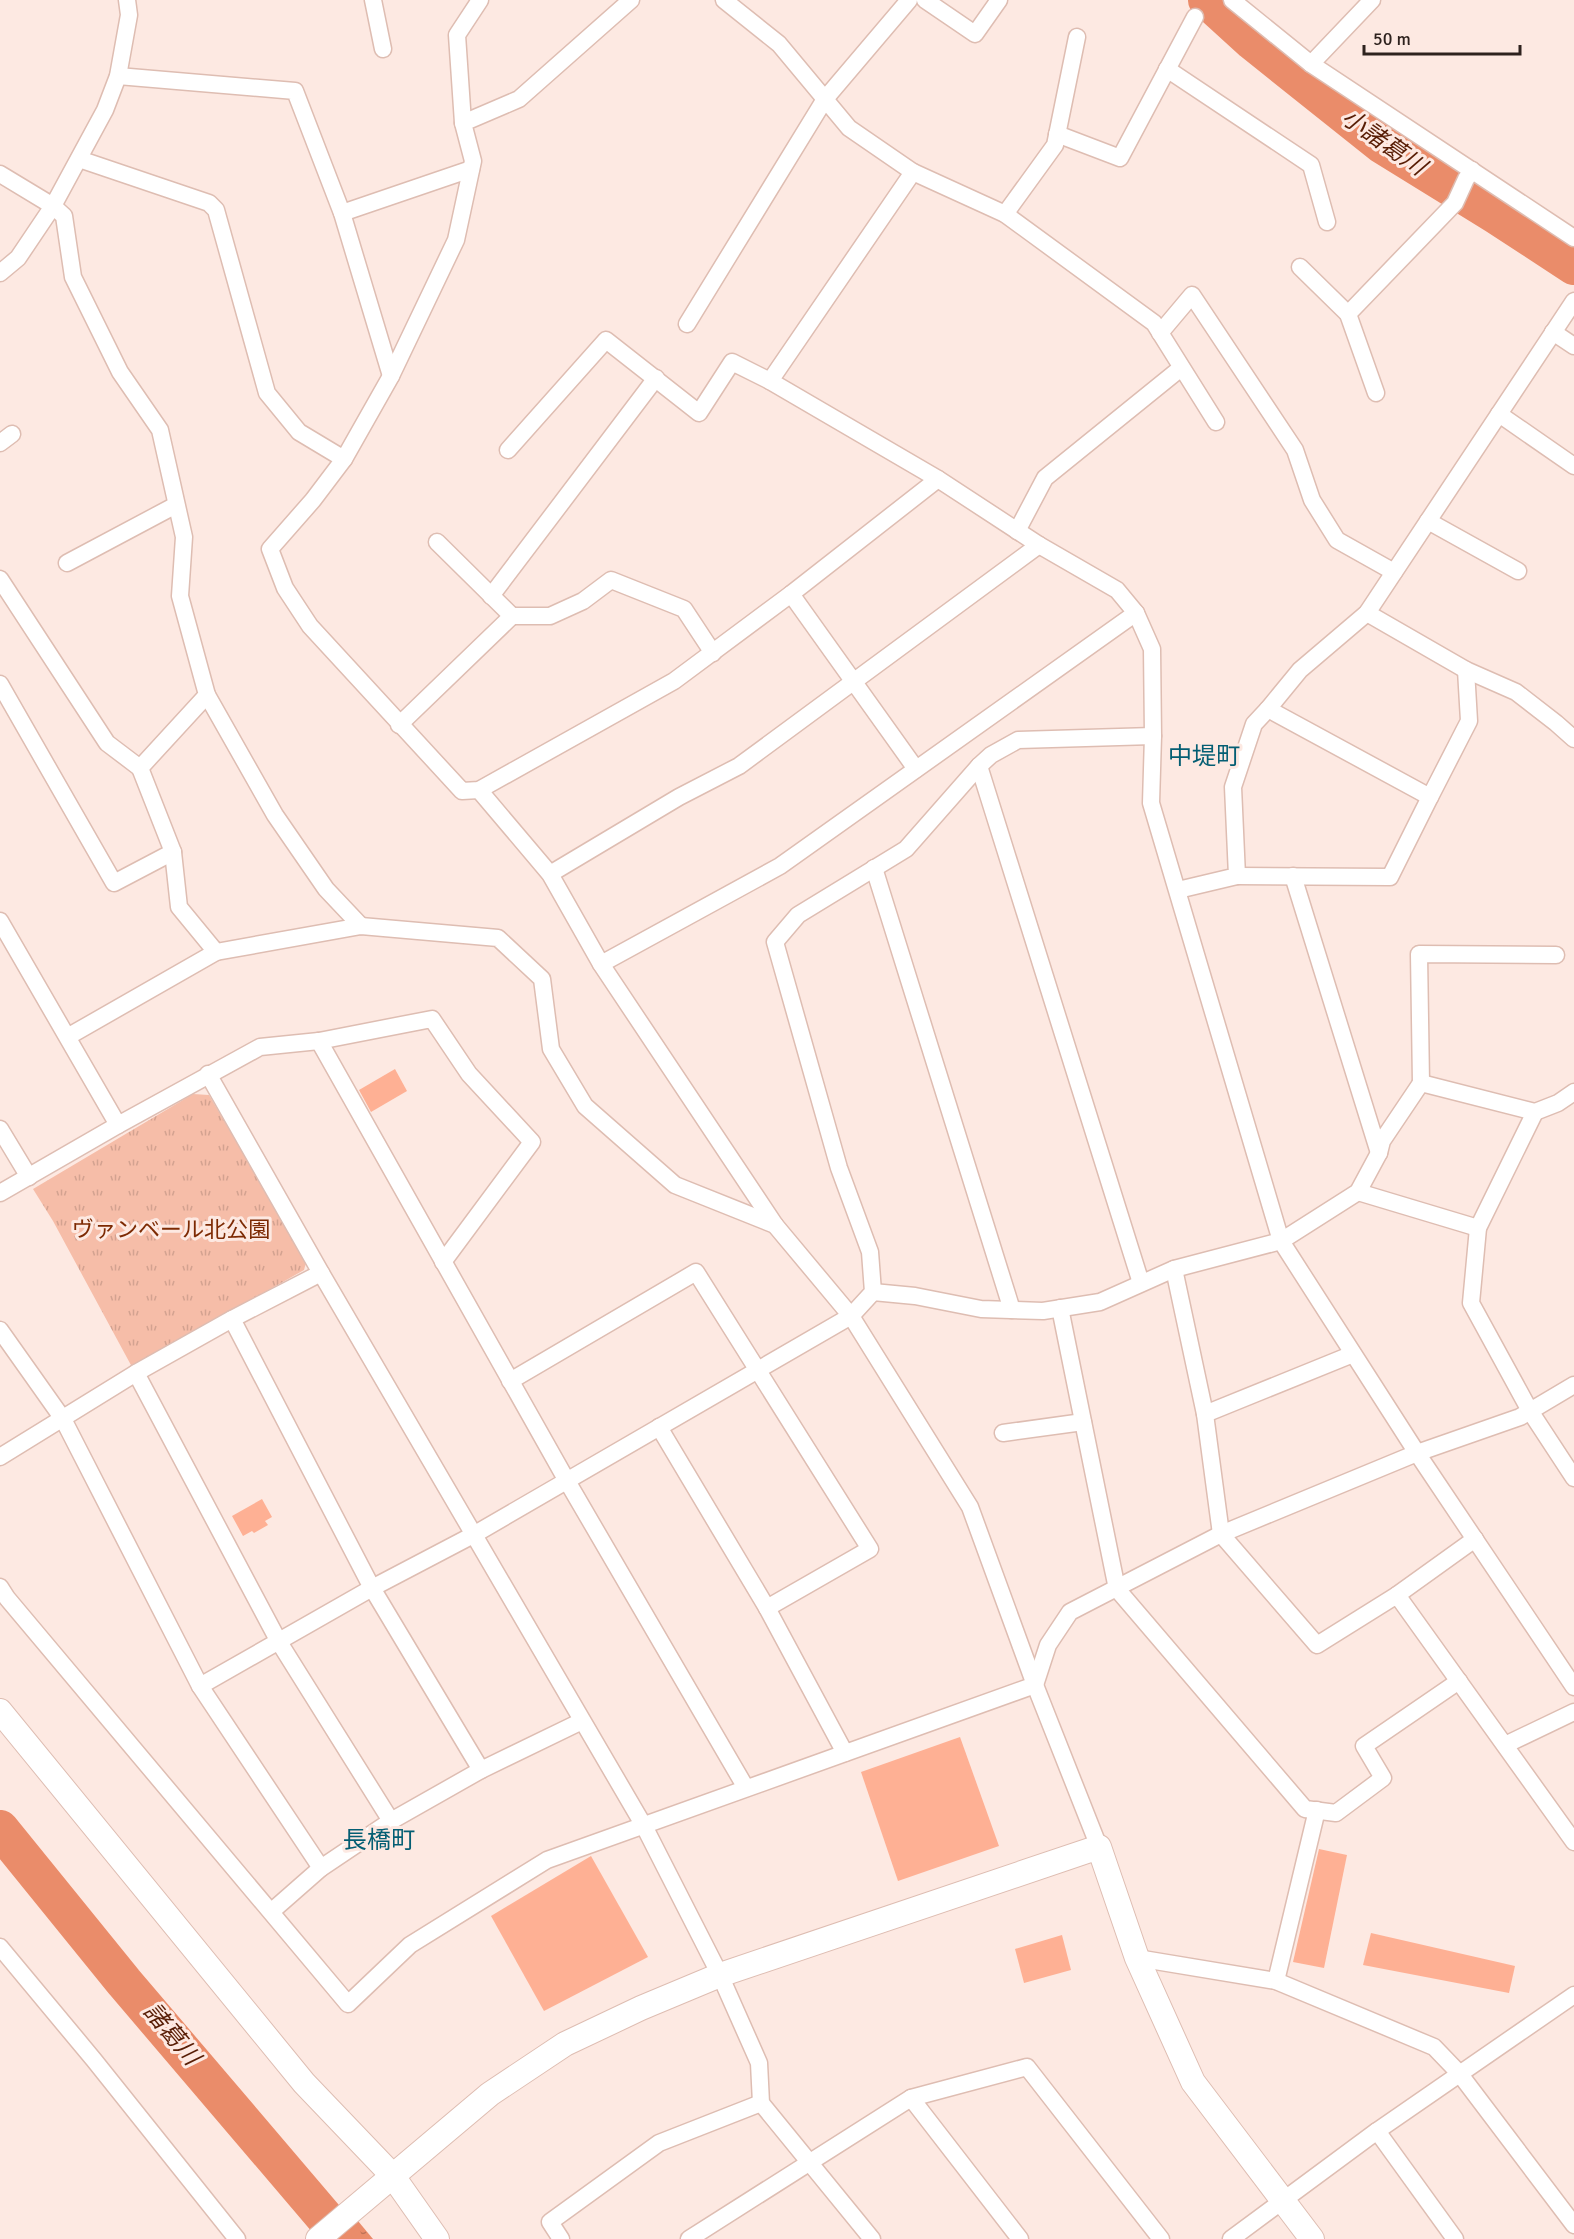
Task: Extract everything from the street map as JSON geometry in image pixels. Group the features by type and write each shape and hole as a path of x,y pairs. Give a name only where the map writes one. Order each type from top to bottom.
{"street":[{"path":"0,273 18,258 53,206 105,110 118,76 129,15 127,0"},
{"path":"373,0 383,49"},
{"path":"480,0 457,35 463,123 473,161 456,240 391,376 344,459 313,500 270,549 285,588 310,626 462,791 479,790 674,681 791,594 938,479"},
{"path":"724,0 778,44 849,128 913,172 1005,214 1154,323 1216,422"},
{"path":"687,324 825,99 909,0"},
{"path":"926,0 975,34 999,0"},
{"path":"1232,0 1311,64 1469,175 1574,238"},
{"path":"1311,64 1372,0"},
{"path":"463,123 519,99 629,1"},
{"path":"1057,134 1120,158 1195,17"},
{"path":"1005,214 1055,145 1077,37"},
{"path":"1167,69 1311,165 1327,222"},
{"path":"118,76 295,91 342,213 391,376"},
{"path":"79,159 209,203 216,210 267,393 299,432 344,459"},
{"path":"342,213 471,169"},
{"path":"770,381 913,172"},
{"path":"0,174 53,206 64,216 73,277 120,372 160,430 184,537 180,596 207,695 275,815 326,889 361,926"},
{"path":"1348,314 1455,203 1469,175"},
{"path":"0,257 18,258"},
{"path":"1300,267 1348,314 1376,393"},
{"path":"1160,333 1192,295 1295,450 1312,500 1337,540 1394,572"},
{"path":"1238,876 1233,787 1254,724 1300,670 1367,613 1574,301"},
{"path":"1554,332 1574,345"},
{"path":"508,450 606,340 699,413 732,362 770,381 938,479 1039,545 1117,590 1136,613 1152,649 1151,803 1281,1241 1417,1453 1574,1687"},
{"path":"1017,531 1045,478 1181,368"},
{"path":"491,596 656,378"},
{"path":"1499,414 1574,466"},
{"path":"67,563 176,505"},
{"path":"1428,521 1518,571"},
{"path":"437,542 512,616 550,616 583,601 611,580 684,609 713,653"},
{"path":"550,874 679,797 739,766 1039,545"},
{"path":"0,579 107,743 141,768 173,852 179,908 216,952"},
{"path":"791,594 916,769"},
{"path":"601,964 780,866 1136,613"},
{"path":"1367,613 1466,670 1516,692 1574,739"},
{"path":"399,725 512,616"},
{"path":"1178,890 1238,876 1390,877 1469,721 1466,670"},
{"path":"0,684 114,883 173,852"},
{"path":"141,768 207,695"},
{"path":"1268,709 1430,797"},
{"path":"200,1686 372,1588 474,1534 851,1316 873,1292 870,1252 839,1168 775,942 798,915 906,849 979,766 991,755 1018,740 1153,736"},
{"path":"979,766 1142,1283"},
{"path":"479,790 550,874 601,964 775,1225 851,1316 970,1507 1035,1685 1099,1847 1137,1958 1193,2082 1312,2239"},
{"path":"874,868 1012,1310"},
{"path":"1293,876 1379,1154"},
{"path":"0,921 69,1036 118,1125"},
{"path":"69,1036 216,952 361,926 498,938 542,979 551,1049 585,1106 675,1185 775,1225"},
{"path":"873,1292 915,1296 981,1309 1043,1311 1100,1302 1174,1269 1281,1241 1358,1192 1379,1154 1382,1141 1421,1083 1419,954 1556,955"},
{"path":"0,1194 208,1074 260,1047 319,1041 432,1019 469,1074 532,1142 443,1262"},
{"path":"319,1041 567,1481 746,1788"},
{"path":"208,1074 321,1273 644,1826 720,1975 759,2063 761,2103 872,2239"},
{"path":"1421,1083 1535,1112 1558,1103 1574,1092"},
{"path":"1535,1112 1478,1228 1471,1303 1530,1411 1574,1478"},
{"path":"0,1129 29,1177"},
{"path":"1358,1192 1478,1228"},
{"path":"1174,1269 1205,1414 1221,1534 1317,1645 1397,1595 1475,1539"},
{"path":"510,1381 696,1272 870,1549 767,1608"},
{"path":"0,1457 136,1373 232,1319 321,1273"},
{"path":"1060,1308 1117,1589 1305,1809 1336,1813 1383,1778 1364,1746 1459,1681"},
{"path":"232,1319 372,1588 481,1770"},
{"path":"0,1330 63,1419 200,1686 321,1868"},
{"path":"1205,1414 1353,1354"},
{"path":"136,1373 279,1642 391,1821"},
{"path":"1035,1685 1048,1645 1070,1612 1221,1534 1417,1453 1520,1417 1574,1385"},
{"path":"1003,1432 1083,1422"},
{"path":"659,1427 767,1608 845,1753"},
{"path":"0,1587 348,2004 410,1945 547,1860 1035,1685"},
{"path":"1397,1595 1574,1842"},
{"path":"0,1711 304,2084 437,2239"},
{"path":"1505,1745 1574,1712"},
{"path":"272,1911 321,1868 391,1821 481,1770 582,1721"},
{"path":"1276,1982 1317,1810"},
{"path":"318,2239 490,2094 565,2044 641,2008 720,1975 1099,1847"},
{"path":"0,1947 237,2239"},
{"path":"1137,1958 1276,1982 1434,2047 1459,2073 1574,2226"},
{"path":"1231,2239 1377,2131 1574,1995"},
{"path":"689,2239 910,2098 1027,2067 1161,2239"},
{"path":"910,2098 1020,2239"},
{"path":"561,2239 550,2222 659,2143 761,2103"},
{"path":"1377,2131 1455,2239"}],"green space":[{"name":"ヴァンベール北公園","path":"193,1094 209,1095 307,1259 304,1270 132,1367 53,1221 33,1189"}],"water":[{"path":"358,2221 373,2239 340,2239"}],"building":[{"path":"395,1069 407,1091 371,1112 359,1090"},
{"path":"262,1499 272,1517 265,1521 268,1525 243,1536 232,1516"},
{"path":"960,1737 999,1846 898,1881 861,1772"},
{"path":"1319,1849 1347,1855 1324,1968 1293,1962"},
{"path":"591,1856 648,1957 544,2011 491,1916"},
{"path":"1371,1933 1515,1966 1509,1993 1363,1965"},
{"path":"1062,1935 1071,1970 1024,1983 1015,1949"}],"waterway":[{"name":"小諸葛川","path":"1207,0 1252,41 1381,144 1574,266"},
{"name":"諸葛川","path":"0,1829 124,1982 343,2239"}],"district":[{"name":"中堤町","path":"1204,756"},
{"name":"長橋町","path":"379,1840"}]}
